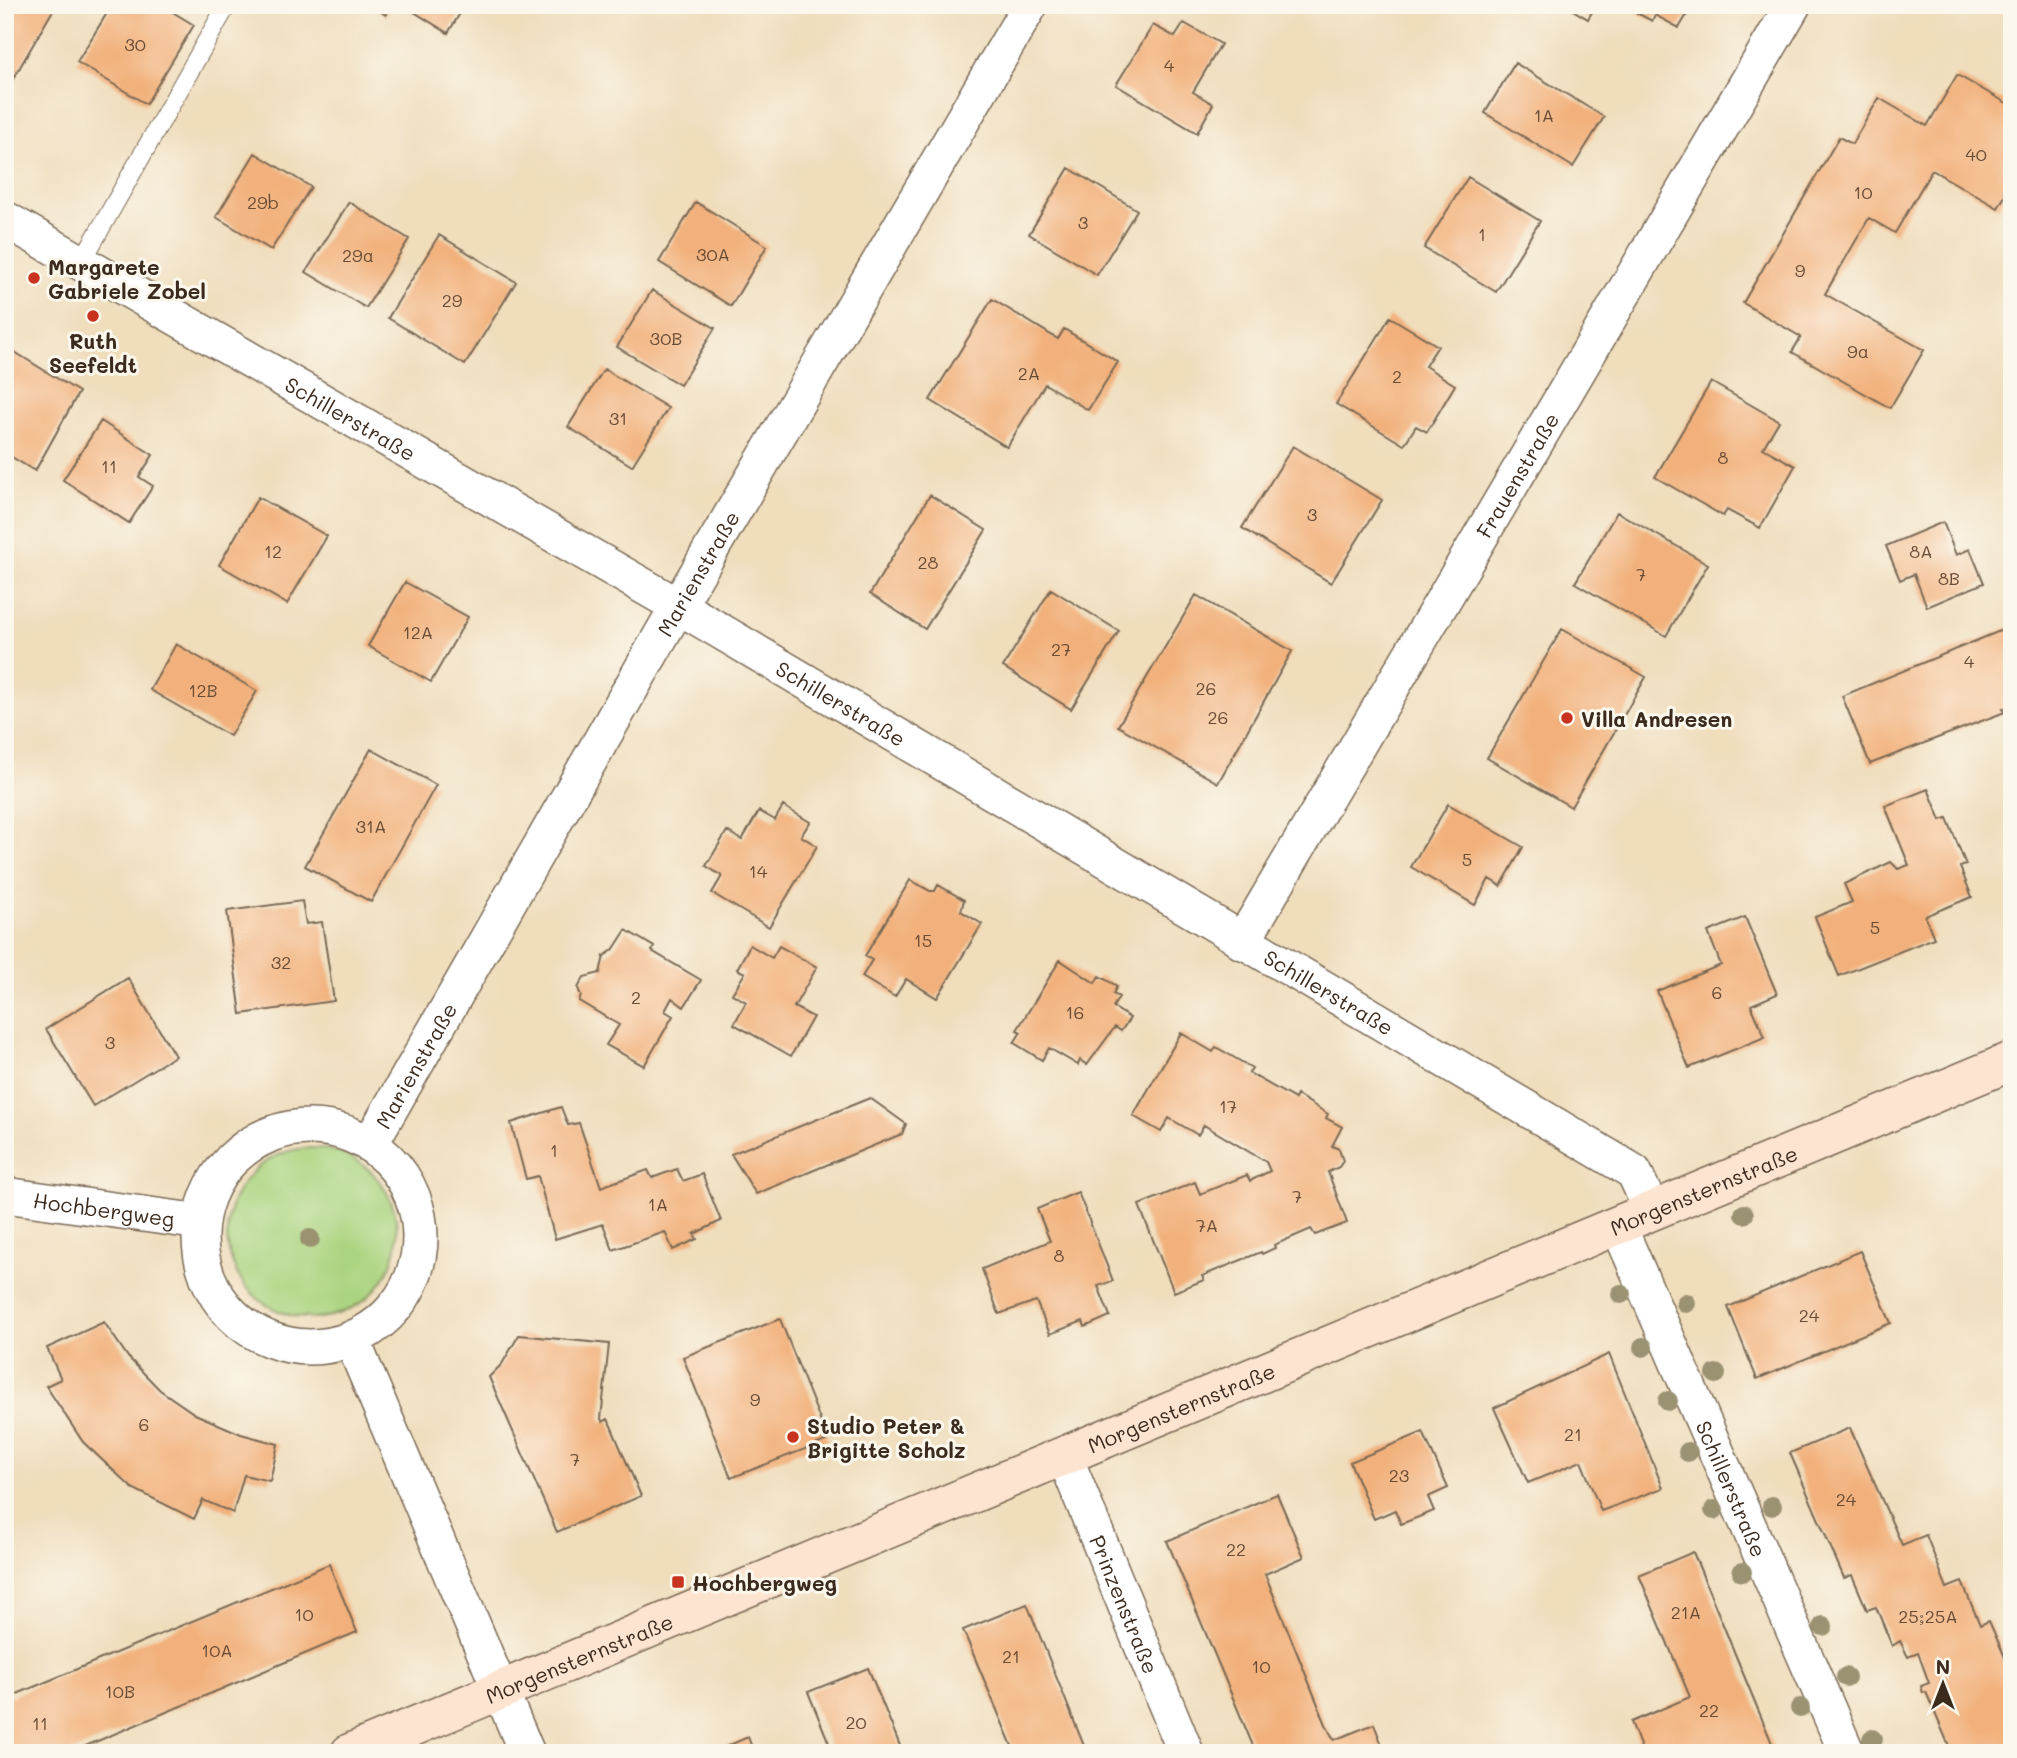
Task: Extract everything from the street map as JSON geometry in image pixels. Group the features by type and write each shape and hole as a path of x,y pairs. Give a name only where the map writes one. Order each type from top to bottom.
{"main road":[{"name":"Morgensternstraße","path":"350,1753 2012,1061"}],"street":[{"name":"Marienstraße","path":"370,1144 678,606 1030,5"},
{"name":"Frauenstraße","path":"1242,943 1793,5"},
{"name":"Schillerstraße","path":"5,219 678,606 1242,943 1634,1172 1635,1218 1847,1753"},
{"path":"308,1127 340,1131 370,1144 396,1167 413,1196 420,1230 417,1264 404,1296 381,1322 352,1340 315,1348 278,1343 244,1326 218,1299 203,1265 201,1222 207,1196 224,1168 247,1146 276,1132 308,1127"},
{"name":"Hochbergweg","path":"5,1195 201,1222"},
{"path":"352,1340 527,1753"},
{"name":"Prinzenstraße","path":"1064,1455 1186,1753"}],"lane":[{"path":"81,263 227,5"}],"green space":[{"path":"312,1148 345,1154 372,1173 391,1200 397,1233 391,1266 372,1293 345,1312 312,1318 279,1312 252,1293 233,1266 227,1233 233,1200 252,1173 279,1154"}],"building":[{"path":"5,5 56,5 5,93"},
{"path":"112,5 161,5 194,25 146,104 77,62"},
{"path":"370,5 392,5 386,15"},
{"path":"403,5 465,5 448,33"},
{"path":"1596,5 1588,19 1568,7"},
{"path":"1642,5 1687,5 1691,8 1679,28 1655,15 1652,21 1637,13"},
{"path":"1184,23 1221,44 1193,92 1213,104 1197,133 1116,85 1153,25 1175,37"},
{"path":"1515,63 1604,117 1573,167 1485,113"},
{"path":"1957,75 2012,106 2012,197 2006,194 1998,208 1932,170 1895,233 1869,218 1825,294 1924,350 1890,408 1792,352 1801,337 1743,303 1839,137 1852,144 1879,98 1927,126"},
{"path":"255,153 311,187 271,250 216,217"},
{"path":"1069,168 1137,210 1097,275 1029,234"},
{"path":"1468,177 1540,221 1496,292 1424,248"},
{"path":"349,202 409,239 366,308 306,272"},
{"path":"696,202 767,246 731,306 659,262"},
{"path":"439,235 516,282 465,365 388,318"},
{"path":"652,290 715,328 680,385 617,347"},
{"path":"992,299 1058,339 1064,329 1118,362 1088,410 1045,384 1007,447 930,400"},
{"path":"1390,317 1438,346 1425,366 1455,385 1427,432 1416,426 1404,445 1336,404"},
{"path":"5,346 79,392 35,471 10,456 5,458"},
{"path":"604,369 668,408 632,466 568,427"},
{"path":"1711,382 1779,421 1763,448 1795,466 1760,528 1727,510 1723,516 1655,477"},
{"path":"101,421 153,455 139,477 153,486 129,523 63,480"},
{"path":"1293,446 1382,500 1331,583 1242,528"},
{"path":"930,495 986,530 925,629 870,594"},
{"path":"258,497 327,536 287,604 219,565"},
{"path":"1617,512 1708,564 1666,636 1575,583"},
{"path":"1943,522 1956,555 1970,549 1984,583 1927,607 1914,574 1900,580 1886,546"},
{"path":"405,582 468,617 431,682 368,646"},
{"path":"1051,589 1119,631 1071,709 1003,667"},
{"path":"1196,595 1292,651 1218,783 1118,726"},
{"path":"2012,626 2012,705 2003,709 2005,712 1870,764 1842,696"},
{"name":"Villa Andresen","path":"1562,629 1646,677 1571,807 1487,758"},
{"path":"176,644 257,691 230,736 150,690"},
{"path":"371,749 436,785 371,902 305,866"},
{"path":"1928,789 1941,820 1947,818 1966,865 1960,867 1972,897 1925,916 1934,938 1839,976 1815,917 1852,902 1844,884 1891,862 1898,869 1909,865 1885,806"},
{"path":"1448,804 1523,847 1501,886 1489,879 1475,905 1411,867"},
{"path":"783,806 810,822 801,836 817,846 769,927 712,893 722,876 706,866 727,831 742,840 759,811 775,820"},
{"path":"910,880 930,891 935,891 938,885 964,900 961,911 982,924 937,998 906,979 895,997 862,977 872,960 865,956"},
{"path":"302,901 306,924 322,922 334,1001 241,1014 227,911"},
{"path":"1745,917 1777,994 1751,1005 1765,1037 1689,1068 1657,991 1721,965 1708,932"},
{"path":"626,930 654,947 652,951 701,980 684,1007 672,998 665,1011 673,1016 644,1066 606,1045 619,1025 579,1001 581,996 578,988 584,977 600,973 604,956 613,950"},
{"path":"750,945 772,958 779,946 817,967 794,1007 813,1017 791,1056 734,1024 746,1002 732,994 745,973 737,969"},
{"path":"1060,960 1095,983 1099,976 1117,986 1113,994 1119,997 1113,1007 1130,1018 1121,1031 1115,1027 1087,1065 1080,1060 1078,1065 1049,1048 1042,1060 1014,1043 1021,1032 1017,1030"},
{"path":"128,978 175,1056 93,1106 46,1029"},
{"path":"1181,1033 1213,1052 1216,1047 1252,1068 1249,1073 1295,1099 1297,1095 1328,1114 1326,1118 1342,1127 1332,1146 1339,1149 1343,1161 1339,1167 1328,1172 1347,1223 1315,1235 1311,1229 1274,1245 1275,1248 1262,1254 1261,1252 1202,1276 1204,1280 1174,1292 1139,1205 1195,1182 1200,1194 1247,1175 1250,1181 1270,1171 1266,1162 1204,1125 1198,1135 1169,1118 1161,1132 1133,1116"},
{"path":"870,1098 906,1124 902,1134 756,1194 731,1154"},
{"path":"561,1107 568,1125 579,1123 601,1187 648,1170 652,1178 677,1169 683,1181 702,1174 721,1221 694,1234 697,1239 673,1250 665,1232 613,1250 603,1224 555,1239 538,1176 526,1179 511,1123"},
{"path":"1078,1192 1113,1281 1098,1286 1110,1316 1085,1327 1083,1321 1050,1334 1036,1301 999,1314 982,1269 1050,1241 1037,1209"},
{"path":"1860,1251 1891,1323 1757,1379 1728,1307"},
{"path":"780,1319 828,1440 731,1478 683,1357"},
{"path":"104,1322 128,1357 160,1390 195,1414 241,1434 278,1444 270,1481 244,1475 233,1513 203,1500 194,1519 132,1488 83,1442 46,1386 61,1379 47,1348"},
{"path":"519,1335 609,1344 601,1419 603,1422 608,1419 641,1496 557,1532 489,1377 502,1364"},
{"path":"1609,1354 1663,1488 1601,1511 1581,1461 1528,1483 1494,1408"},
{"path":"1850,1428 1902,1545 1926,1535 1947,1588 1962,1582 1980,1625 1989,1621 2012,1673 2012,1753 1952,1753 1926,1692 1923,1693 1921,1686 1929,1683 1918,1653 1908,1657 1900,1641 1892,1646 1876,1607 1867,1610 1852,1575 1844,1578 1790,1453"},
{"path":"1423,1432 1448,1488 1428,1497 1434,1511 1401,1524 1395,1510 1374,1519 1350,1462"},
{"path":"1277,1494 1304,1557 1265,1574 1327,1727 1334,1740 1374,1724 1385,1753 1256,1753 1167,1541"},
{"path":"1693,1552 1776,1753 1643,1753 1631,1722 1690,1697 1639,1575"},
{"path":"329,1564 357,1632 69,1753 5,1753 5,1699"},
{"path":"1027,1604 1086,1751 1081,1753 1015,1753 963,1630"},
{"path":"868,1668 903,1753 833,1753 808,1692"},
{"path":"748,1737 754,1753 711,1753"}],"place":[{"name":"Margarete Gabriele Zobel","path":"34,278"},
{"name":"Ruth Seefeldt","path":"93,316"},
{"name":"Villa Andresen","path":"1567,718"},
{"name":"Studio Peter & Brigitte Scholz","path":"793,1437"},
{"name":"Hochbergweg","path":"678,1582"}]}
